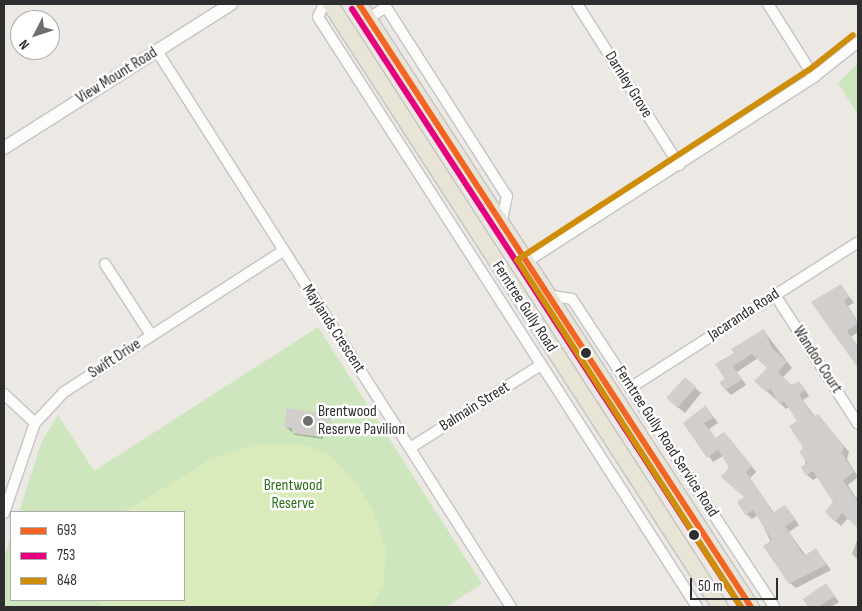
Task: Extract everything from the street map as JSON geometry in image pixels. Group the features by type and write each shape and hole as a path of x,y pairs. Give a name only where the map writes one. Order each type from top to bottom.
{"main road":[{"name":"Ferntree Gully Road","path":"330,4 504,277 717,602"},
{"name":"Ferntree Gully Road","path":"360,4 501,224 752,607"},
{"path":"504,277 526,262"}],"street":[{"name":"View Mount Road","path":"4,148 231,4"},
{"path":"324,4 318,17 539,366 698,607 717,602"},
{"name":"Darnley Grove","path":"577,4 679,165"},
{"path":"768,4 814,77"},
{"path":"368,18 385,5 507,196 501,224"},
{"path":"526,262 814,77 858,42"},
{"name":"Maylands Crescent","path":"157,51 511,607"},
{"name":"Jacaranda Road","path":"630,388 858,242"},
{"name":"Swift Drive","path":"4,513 34,423 64,392 283,251"},
{"path":"105,264 151,335"},
{"name":"Ferntree Gully Road Service Road","path":"548,295 572,298 774,607"},
{"name":"Wandoo Court","path":"775,296 858,424"},
{"name":"Balmain Street","path":"410,448 539,366"},
{"path":"4,394 34,423"}],"green space":[{"path":"858,63 858,115 838,83"},
{"name":"Brentwood Reserve","path":"318,327 482,584 446,607 4,607 4,559 10,539 10,601 185,601 185,511 19,511 42,441 58,415 94,471"},
{"path":"256,444 305,445 327,453 358,485 372,508 386,548 384,584 371,607 100,607 99,601 185,601 185,511 126,511 211,459"}],"building":[{"path":"841,284 849,297 844,301 858,323 847,331 858,349 858,368 811,302"},
{"path":"764,329 772,348 787,362 778,372 792,385 799,381 805,390 799,394 813,417 818,414 844,446 842,453 854,472 843,480 858,503 858,528 842,513 835,522 825,512 833,502 813,471 806,476 801,467 807,463 799,451 804,449 789,426 797,421 784,401 779,404 770,388 766,392 754,381 767,368 752,354 733,366 742,380 725,390 719,382 725,379 715,364 734,353 731,349"},
{"path":"685,377 696,387 677,408 666,398"},
{"path":"706,405 713,418 704,423 715,438 724,432 752,466 746,472 773,513 785,505 795,520 785,526 804,556 816,548 826,565 789,584 763,546 772,540 753,510 745,515 737,502 744,497 721,477 729,467 718,450 707,458 683,423"},
{"name":"Brentwood Reserve Pavilion","path":"287,408 332,415 329,433 321,432 321,437 292,433 292,428 284,427"},
{"path":"826,583 835,596 818,607 808,607 803,599"}],"transit line":[{"name":"693","path":"359,4 751,607"},
{"name":"753","path":"352,9 741,607"},
{"name":"848","path":"741,607 517,260 809,70 853,35"}],"place":[{"name":"Brentwood Reserve Pavilion","path":"308,421"}]}
